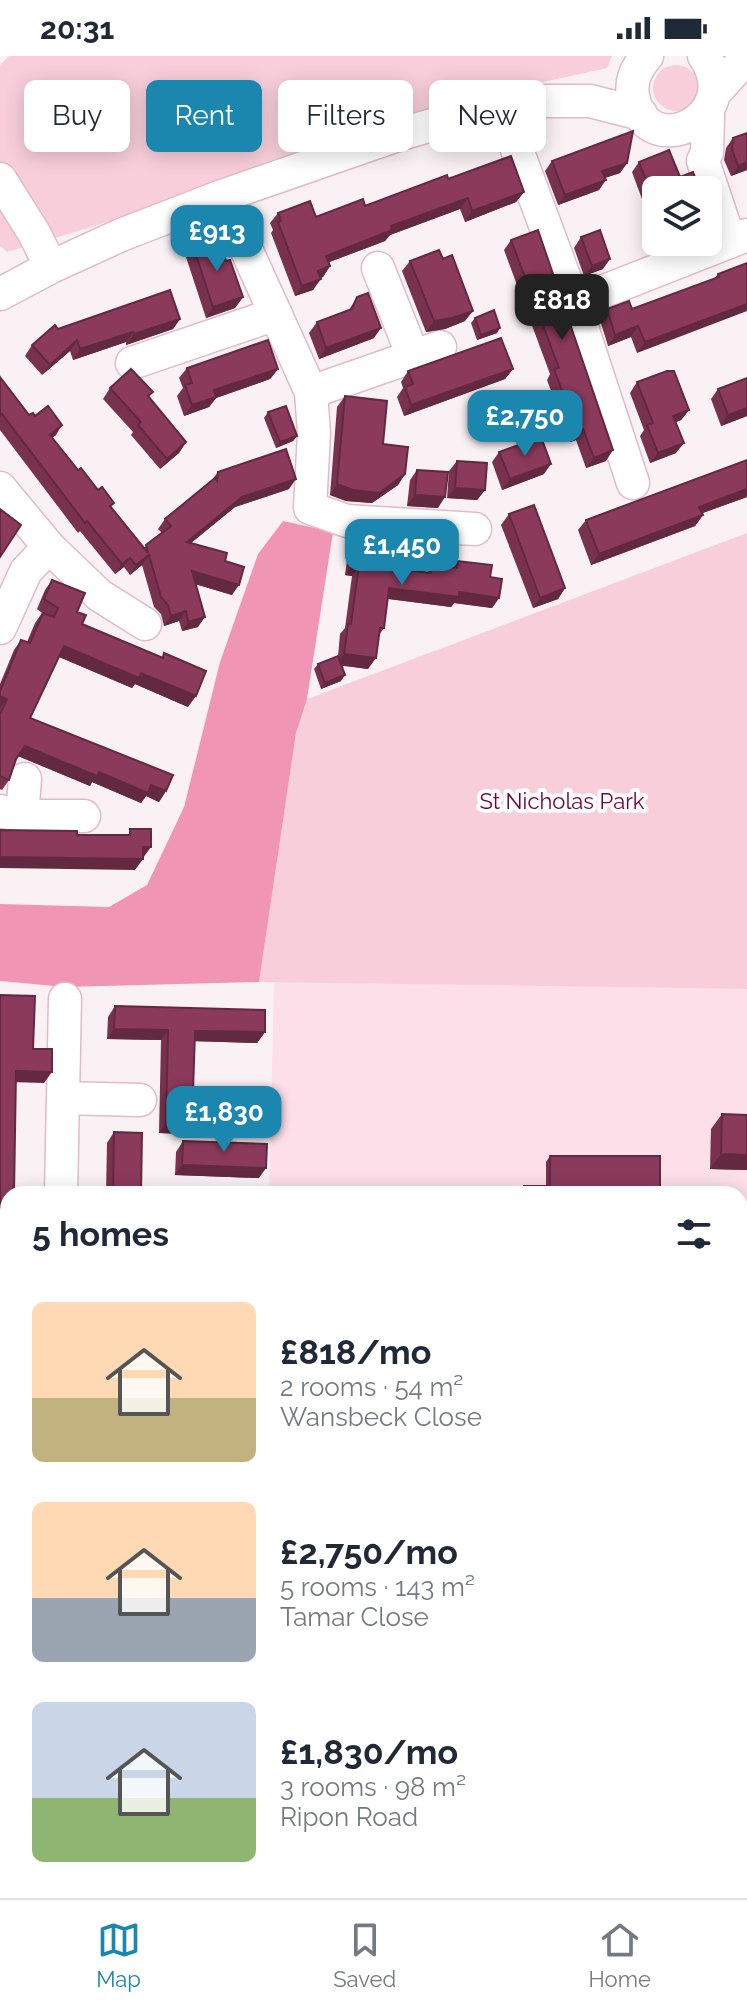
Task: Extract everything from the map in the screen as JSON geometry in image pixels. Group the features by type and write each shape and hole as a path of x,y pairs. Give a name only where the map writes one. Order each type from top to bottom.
{"street":[{"path":"703,161 714,102 713,66 704,56"},
{"path":"0,294 121,235 222,196 398,135 475,112 536,101 590,101 641,114 658,127 679,131 695,126 747,57"},
{"path":"590,101 642,63"},
{"path":"641,114 633,94 642,63"},
{"path":"574,303 738,239 703,161 692,155 682,143 679,131"},
{"path":"518,152 574,303 633,483"},
{"path":"0,179 51,267"},
{"path":"222,196 311,392 314,433 310,508 347,521 437,538 475,529"},
{"path":"311,392 426,352 378,268"},
{"path":"151,365 276,314"},
{"path":"0,488 49,547 99,595 145,624"},
{"path":"0,628 26,571 49,547"},
{"path":"25,779 11,814 84,816"},
{"path":"61,1186 65,999"},
{"path":"63,1098 140,1100"}],"shaded area":[{"path":"283,521 333,532 307,699 296,733 259,982 65,987 0,981 0,904 109,907 147,885 184,807 220,662 258,554"},
{"path":"274,982 747,989 747,1186 269,1186"}],"green space":[{"path":"9,56 612,56 607,68 546,81 429,80 429,111 413,117 413,80 278,80 278,152 311,152 95,226 7,252 0,246 0,65"},
{"path":"676,65 692,72 699,88 692,104 676,111 660,104 653,88 660,72"},
{"name":"St Nicholas Park","path":"747,533 747,989 259,982 296,733 307,699"}],"building":[{"path":"633,131 627,163 602,171 606,180 565,195 552,161"},
{"path":"747,133 747,162 738,166 732,149 733,138"},
{"path":"669,150 680,176 644,176 639,162"},
{"path":"511,156 524,192 472,211 468,198 391,226 392,230 326,256 330,266 318,271 321,279 302,286 278,222 281,221 278,213 310,201 316,217 363,199 365,206 447,175 448,179"},
{"path":"538,230 613,450 594,458 583,429 577,432 554,369 559,368 511,240"},
{"path":"600,230 610,259 592,266 581,237"},
{"path":"218,238 226,261 230,260 243,297 213,307 193,246"},
{"path":"439,250 443,259 452,255 473,311 434,321 410,261"},
{"path":"747,263 747,304 645,342 638,326 615,335 607,309 629,301 632,309 719,277 718,274"},
{"path":"170,290 180,319 80,349 77,340 50,365 32,345 55,325 58,329"},
{"path":"368,293 381,328 326,348 317,322 352,309 357,297"},
{"path":"494,310 500,328 481,335 475,318"},
{"path":"501,338 513,369 411,405 405,387 413,384 408,371"},
{"path":"268,340 278,369 214,390 216,397 192,405 185,385 192,383 187,368"},
{"path":"131,369 153,392 148,396 186,442 167,459 138,425 141,422 110,388"},
{"path":"674,371 689,410 673,416 684,443 658,453 647,425 653,423 637,382"},
{"path":"0,377 29,415 33,413 35,416 48,406 62,425 50,435 98,490 102,487 114,503 110,506 148,553 146,545 171,526 165,519 215,478 217,481 218,472 286,449 296,479 242,497 187,542 227,553 225,561 244,567 239,585 192,571 205,617 188,622 186,611 171,616 168,605 161,597 149,555 136,565 130,558 122,564 87,521 85,523 2,414 0,416"},
{"path":"747,378 747,408 728,415 718,389"},
{"path":"345,396 387,401 383,444 408,447 405,474 379,493 353,490 337,484"},
{"path":"286,406 297,436 280,442 268,412"},
{"path":"541,437 551,464 510,479 499,452"},
{"path":"747,460 747,489 699,507 703,515 599,554 586,520"},
{"path":"457,461 487,463 485,490 455,488"},
{"path":"417,470 448,472 445,497 415,495"},
{"path":"534,505 565,588 540,598 509,514"},
{"path":"0,509 21,525 0,557"},
{"path":"375,531 395,532 394,539 401,540 397,569 431,573 432,565 457,568 458,561 492,565 490,577 502,579 499,598 459,592 459,597 389,588 376,658 344,654 359,565 353,564 357,534 374,537"},
{"path":"52,580 85,593 77,612 86,615 82,624 163,658 164,653 206,671 196,696 141,673 139,678 64,646 30,718 173,775 166,791 151,785 148,793 25,746 16,759 9,780 0,776 0,714 7,699 0,696 0,691 21,640 30,643 43,613 54,617 58,608 44,599"},
{"path":"338,656 345,675 325,683 318,664"},
{"path":"130,829 151,829 151,847 143,847 143,859 0,857 0,830 130,835"},
{"path":"0,995 35,996 33,1049 52,1049 52,1072 16,1071 14,1186 0,1186"},
{"path":"115,1006 265,1010 265,1032 195,1031 192,1123 166,1123 168,1030 114,1029"},
{"path":"722,1114 747,1115 747,1155 721,1154"},
{"path":"114,1132 142,1133 141,1186 113,1186"},
{"path":"183,1141 267,1144 266,1168 182,1165"},
{"path":"550,1156 660,1156 660,1186 550,1186"}]}
